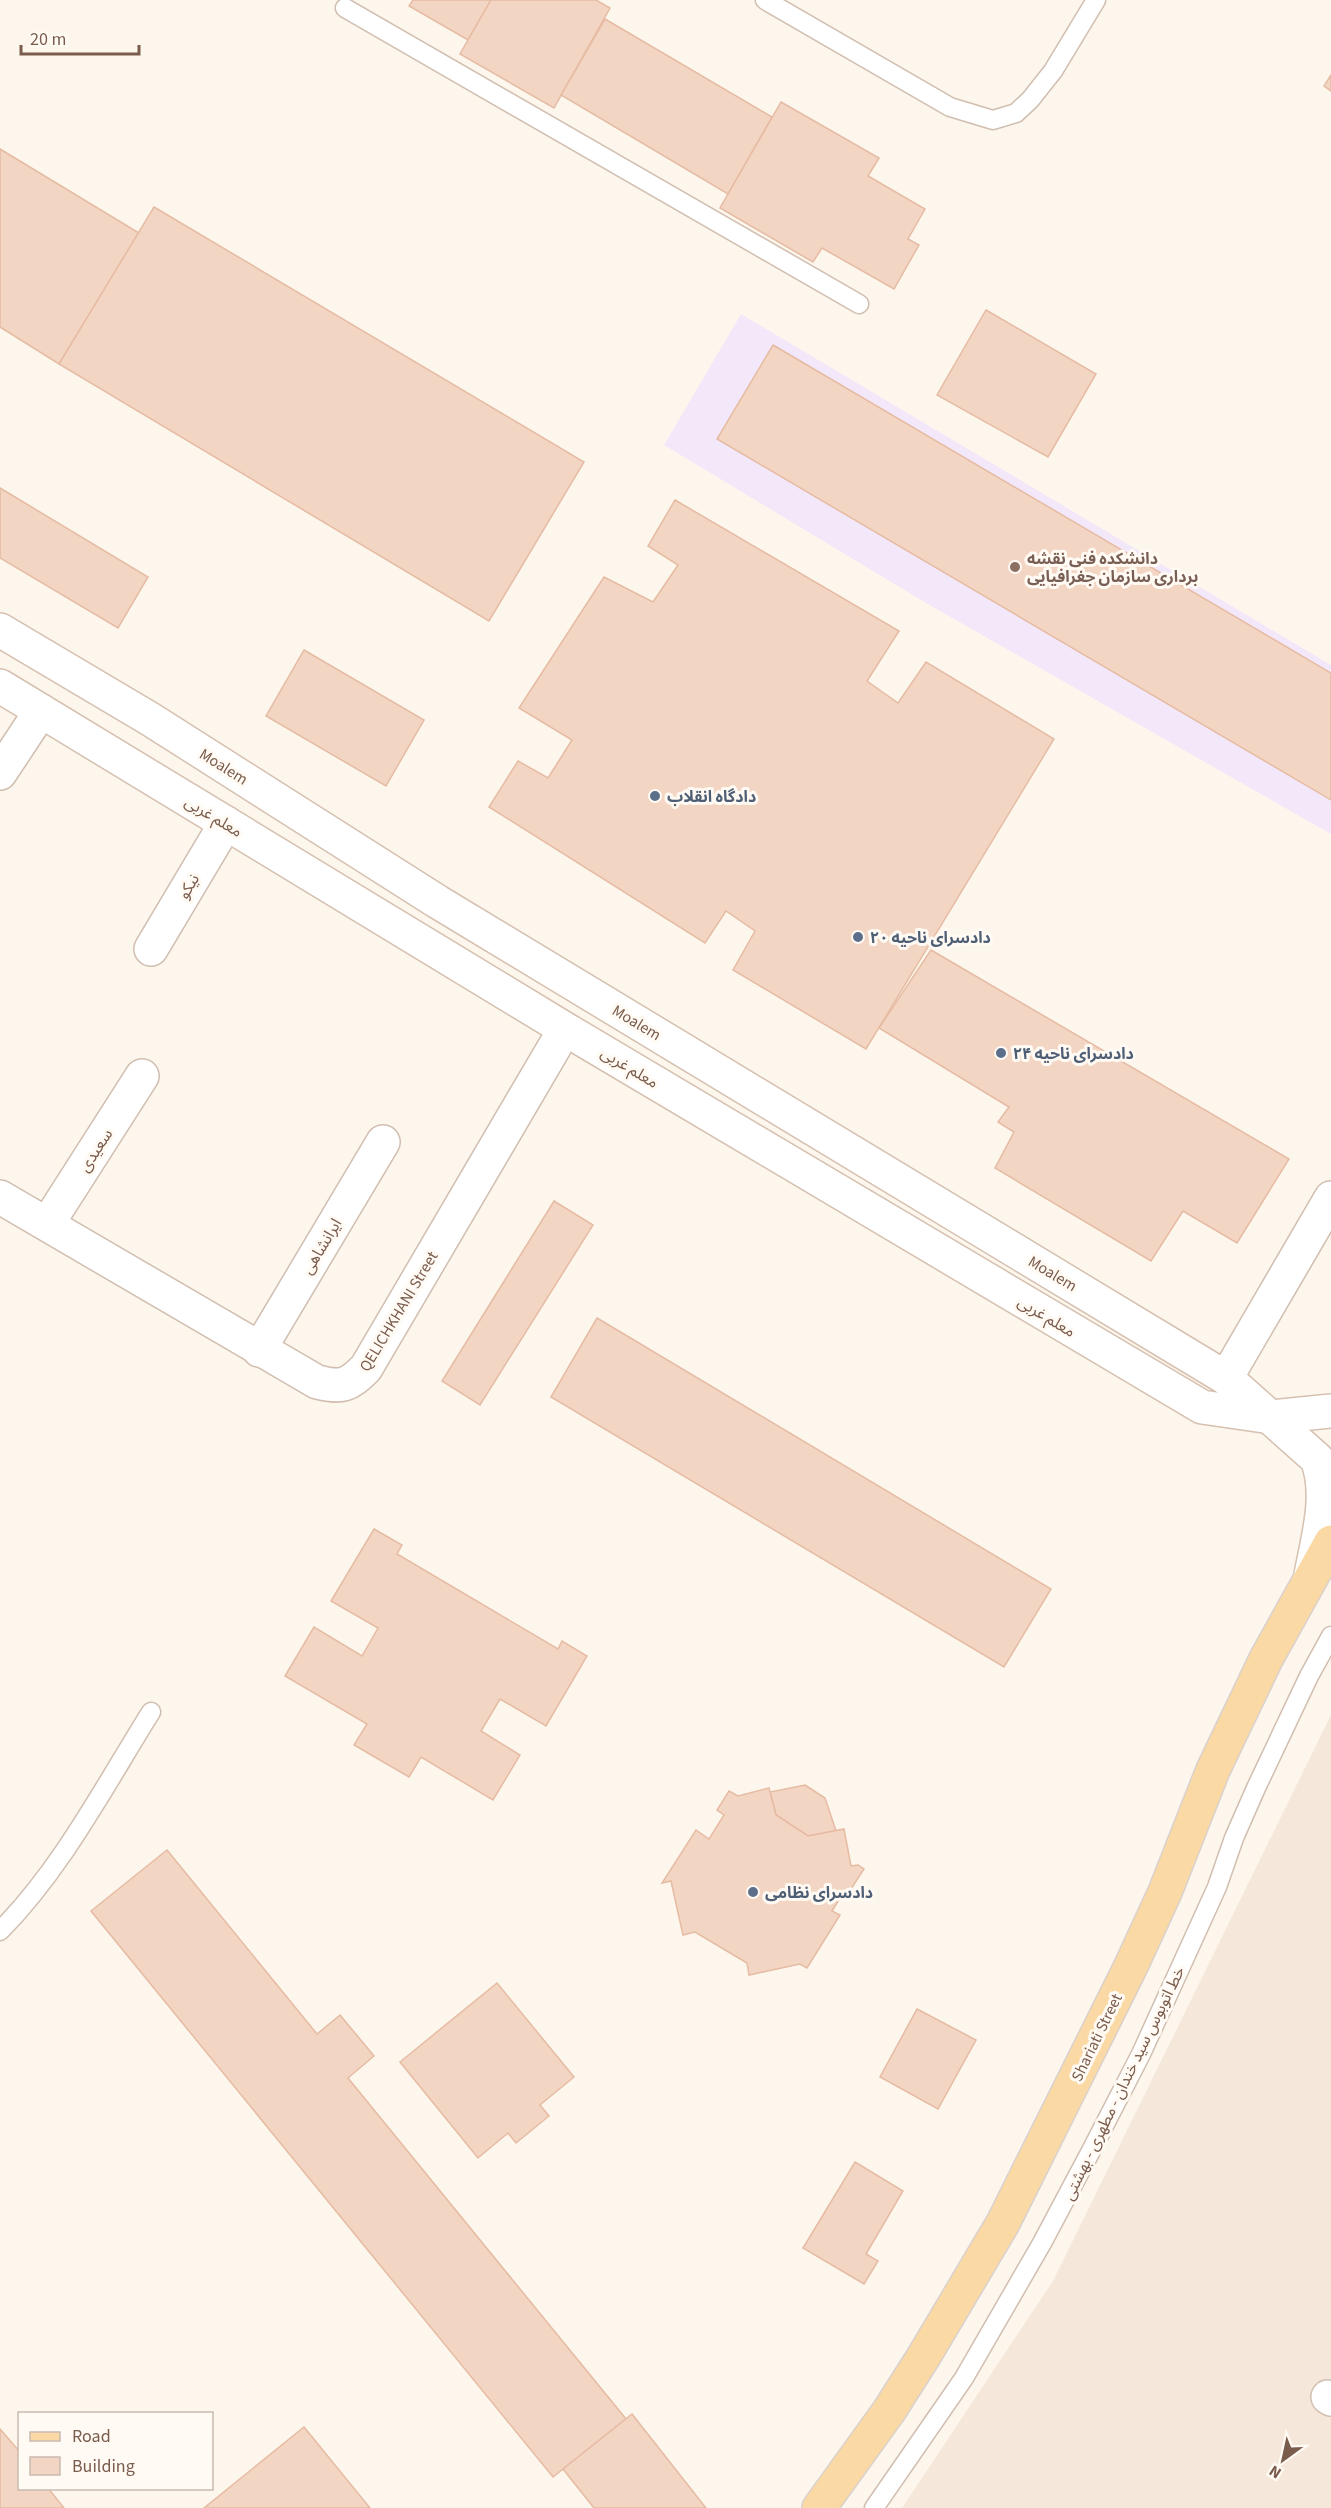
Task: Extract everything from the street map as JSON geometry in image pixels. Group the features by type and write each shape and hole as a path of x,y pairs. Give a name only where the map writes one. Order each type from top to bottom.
{"main road":[{"name":"Moalem","path":"0,630 150,719 438,902 1226,1378 1317,1459 1323,1473 1325,1496 1311,1575"},
{"name":"معلم غربی","path":"0,687 1202,1407 1271,1417 1331,1411"},
{"path":"0,773 41,711"},
{"path":"124,762 150,719"},
{"name":"نیکو","path":"151,949 226,823"},
{"path":"416,938 438,902"},
{"name":"QELICHKHANI Street","path":"0,1197 48,1223 259,1350 317,1382 335,1387 352,1382 366,1368 555,1046"},
{"name":"سعیدی","path":"48,1223 142,1076"},
{"name":"ایرانشاهی","path":"259,1350 383,1143"},
{"path":"1226,1378 1331,1198"},
{"path":"935,1249 956,1214"},
{"name":"Shariati Street","path":"819,2508 912,2374 1003,2223 1131,1966 1165,1892 1213,1770 1266,1659 1331,1542"}],"lane":[{"path":"765,0 950,107 993,120 1016,113 1030,100 1053,71 1096,0"},
{"path":"343,3 860,303"},
{"name":"خط اتوبوس سید خندان - مطهری - بهشتی","path":"874,2508 964,2378 1042,2243 1092,2149 1140,2054 1217,1887 1234,1838 1256,1788 1309,1676 1331,1636"},
{"path":"0,1931 21,1910 54,1868 151,1713"}],"shaded area":[{"name":"دانشکده فنی نقشه برداری سازمان جغرافیایی","path":"741,314 1331,665 1331,834 926,603 664,445"},
{"path":"1331,1715 1331,2508 902,2508 1053,2281"}],"building":[{"path":"413,0 491,0 468,40 409,6"},
{"path":"491,0 596,0 610,8 554,108 460,54"},
{"path":"605,19 772,117 728,194 561,95"},
{"path":"1331,75 1331,91 1324,86"},
{"path":"781,102 879,158 868,176 925,209 908,239 919,245 894,289 822,248 813,262 720,208"},
{"path":"0,149 139,233 59,364 0,327"},
{"path":"154,207 584,462 489,621 59,364"},
{"path":"986,310 1096,374 1048,457 937,395"},
{"name":"دانشکده فنی نقشه برداری سازمان جغرافیایی","path":"773,345 1331,673 1331,800 717,439"},
{"path":"0,488 148,577 118,628 0,558"},
{"path":"675,500 899,631 867,681 898,703 926,662 1054,739 866,1049 733,970 755,931 726,911 705,943 489,807 518,761 548,778 572,740 519,708 604,577 653,602 678,565 648,546"},
{"path":"304,650 424,720 386,786 266,716"},
{"path":"931,950 1289,1159 1237,1243 1183,1211 1151,1261 995,1168 1014,1132 998,1122 1009,1107 879,1028"},
{"path":"554,1201 593,1225 480,1405 442,1381"},
{"path":"597,1318 1051,1589 1004,1667 551,1397"},
{"path":"374,1529 402,1545 397,1554 558,1649 562,1641 587,1656 546,1726 500,1699 481,1731 520,1755 493,1800 421,1757 409,1777 354,1745 367,1724 285,1676 314,1627 362,1656 378,1628 331,1601"},
{"path":"805,1785 825,1798 836,1831 808,1836 776,1815 770,1792"},
{"path":"769,1788 776,1815 808,1836 844,1829 851,1866 858,1865 864,1869 847,1895 843,1893 832,1911 840,1915 807,1968 800,1964 749,1975 747,1963 695,1932 683,1935 671,1881 662,1883 696,1830 709,1839 724,1815 717,1810 729,1791 738,1796"},
{"path":"167,1850 317,2034 340,2015 374,2056 348,2078 626,2419 553,2477 91,1911"},
{"path":"497,1983 574,2077 540,2105 549,2116 516,2143 508,2133 478,2158 400,2062"},
{"path":"917,2009 976,2040 938,2109 880,2077"},
{"path":"855,2162 903,2191 866,2254 878,2261 864,2284 803,2248"},
{"path":"632,2414 706,2508 594,2508 563,2469"},
{"path":"304,2427 370,2508 204,2508"},
{"path":"0,2429 18,2450 18,2490 50,2490 64,2508 0,2508"}],"place":[{"name":"دانشکده فنی نقشه برداری سازمان جغرافیایی","path":"1015,567"},
{"name":"دادگاه انقلاب","path":"655,796"},
{"name":"دادسرای ناحیه ۲۰","path":"858,937"},
{"name":"دادسرای ناحیه ۲۴","path":"1001,1053"},
{"name":"دادسرای نظامی","path":"753,1892"}]}
